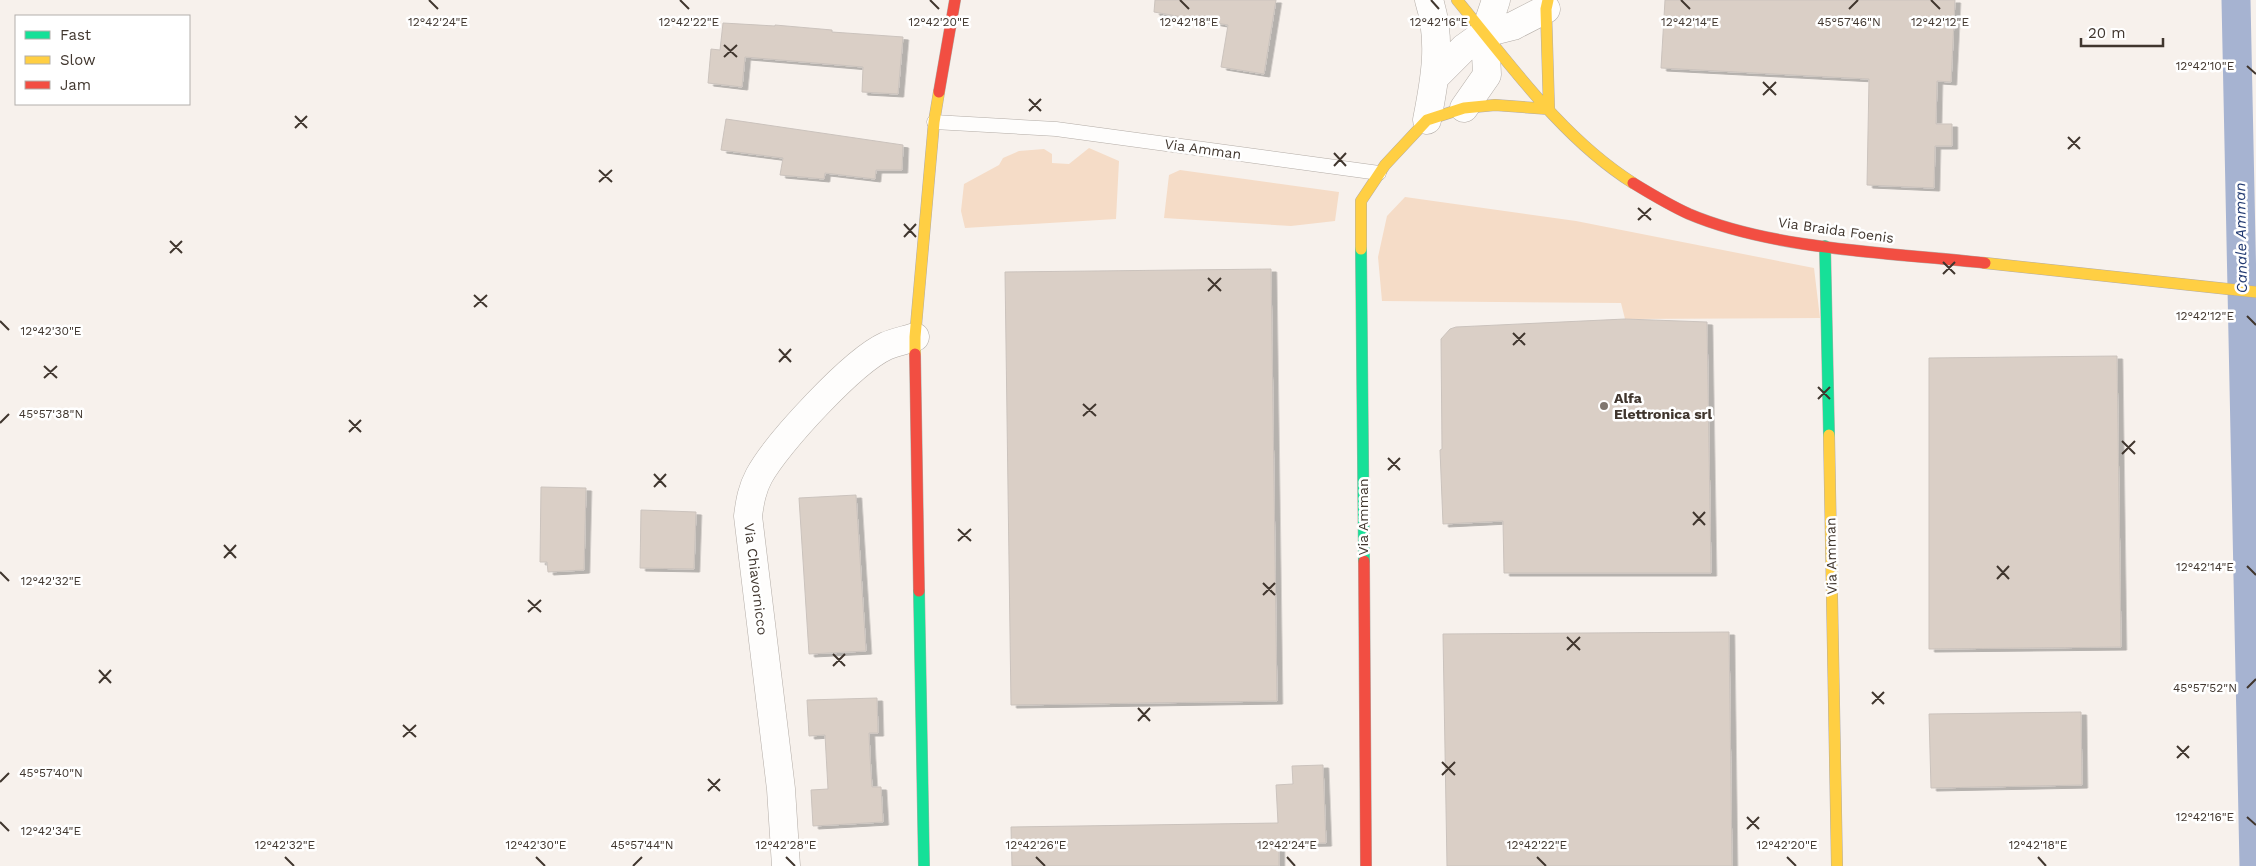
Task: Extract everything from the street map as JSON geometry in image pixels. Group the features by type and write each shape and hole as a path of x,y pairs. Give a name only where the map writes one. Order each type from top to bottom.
{"street":[{"path":"924,866 915,337 934,122 955,0"},
{"path":"1427,120 1438,48 1435,20 1430,0"},
{"path":"1457,0 1485,34"},
{"path":"1464,108 1487,75 1485,34 1496,0"},
{"path":"1435,77 1464,48 1485,34 1513,26 1547,4"},
{"path":"1547,4 1549,109"},
{"name":"Via Braida Foenis","path":"1485,34 1549,109 1601,160 1662,201 1697,217 1752,233 1825,246 2256,292"},
{"name":"Via Amman","path":"1366,866 1361,200 1379,173 1427,120 1464,108 1495,105 1549,109"},
{"name":"Via Amman","path":"1825,246 1838,866"},
{"name":"Via Chiavornicco","path":"786,866 781,789 748,516 751,495 760,475 776,452 852,370 886,346 915,337"}],"lane":[{"name":"Via Amman","path":"934,122 1056,129 1379,173"}],"shaded area":[{"path":"1089,148 1119,161 1116,219 965,228 961,211 964,184 999,165 1003,158 1019,151 1044,149 1052,154 1052,163 1069,164"},
{"path":"1180,170 1339,192 1335,221 1291,226 1164,218 1169,175"},
{"path":"1405,197 1576,221 1814,268 1820,318 1625,319 1621,303 1382,301 1378,257 1387,216"}],"building":[{"path":"1155,0 1276,0 1264,74 1221,67 1228,25 1154,12"},
{"path":"1665,0 1955,0 1951,82 1937,81 1936,124 1952,124 1952,146 1935,146 1934,188 1867,185 1869,79 1661,68"},
{"path":"723,23 775,25 832,30 832,32 903,37 898,94 862,92 863,67 745,57 742,87 708,83 711,49 720,50"},
{"path":"726,119 903,145 902,170 876,170 875,179 825,173 824,179 780,175 783,158 721,150"},
{"path":"1271,269 1277,701 1011,705 1005,272"},
{"path":"1625,319 1707,322 1711,573 1504,573 1503,521 1443,524 1440,450 1442,449 1441,339 1450,329 1456,327"},
{"path":"2117,356 2121,647 1929,649 1929,358"},
{"path":"541,487 586,488 584,570 548,572 547,562 540,562"},
{"path":"856,495 866,651 809,654 799,498"},
{"path":"641,510 696,512 694,569 640,568"},
{"path":"1729,632 1732,866 1447,866 1443,634"},
{"path":"877,698 878,733 869,733 870,756 872,787 881,787 883,822 813,826 811,790 828,789 825,735 809,736 807,700"},
{"path":"2081,712 2082,785 1931,788 1929,714"},
{"path":"1323,765 1326,843 1279,844 1279,866 1012,866 1011,827 1278,823 1276,785 1293,784 1292,766"}],"waterway":[{"name":"Canale Amman","path":"2236,0 2254,866"}],"traffic: fast":[{"path":"1825,246 1829,435"},
{"path":"1361,249 1364,561"},
{"path":"919,591 924,866"}],"traffic: slow":[{"path":"1457,0 1538,99 1560,122 1607,165 1633,183"},
{"path":"1361,249 1361,201 1385,165 1427,120 1464,108 1495,105 1549,109 1546,9 1548,0"},
{"path":"915,354 934,122 939,92"},
{"path":"1985,263 2256,292"},
{"path":"1829,435 1837,866"}],"traffic: jam":[{"path":"939,92 955,0"},
{"path":"1633,183 1689,214 1722,226 1758,235 1796,243 1873,253 1985,263"},
{"path":"915,354 919,591"},
{"path":"1364,561 1366,866"}],"place":[{"name":"Alfa Elettronica srl","path":"1604,406"}]}
